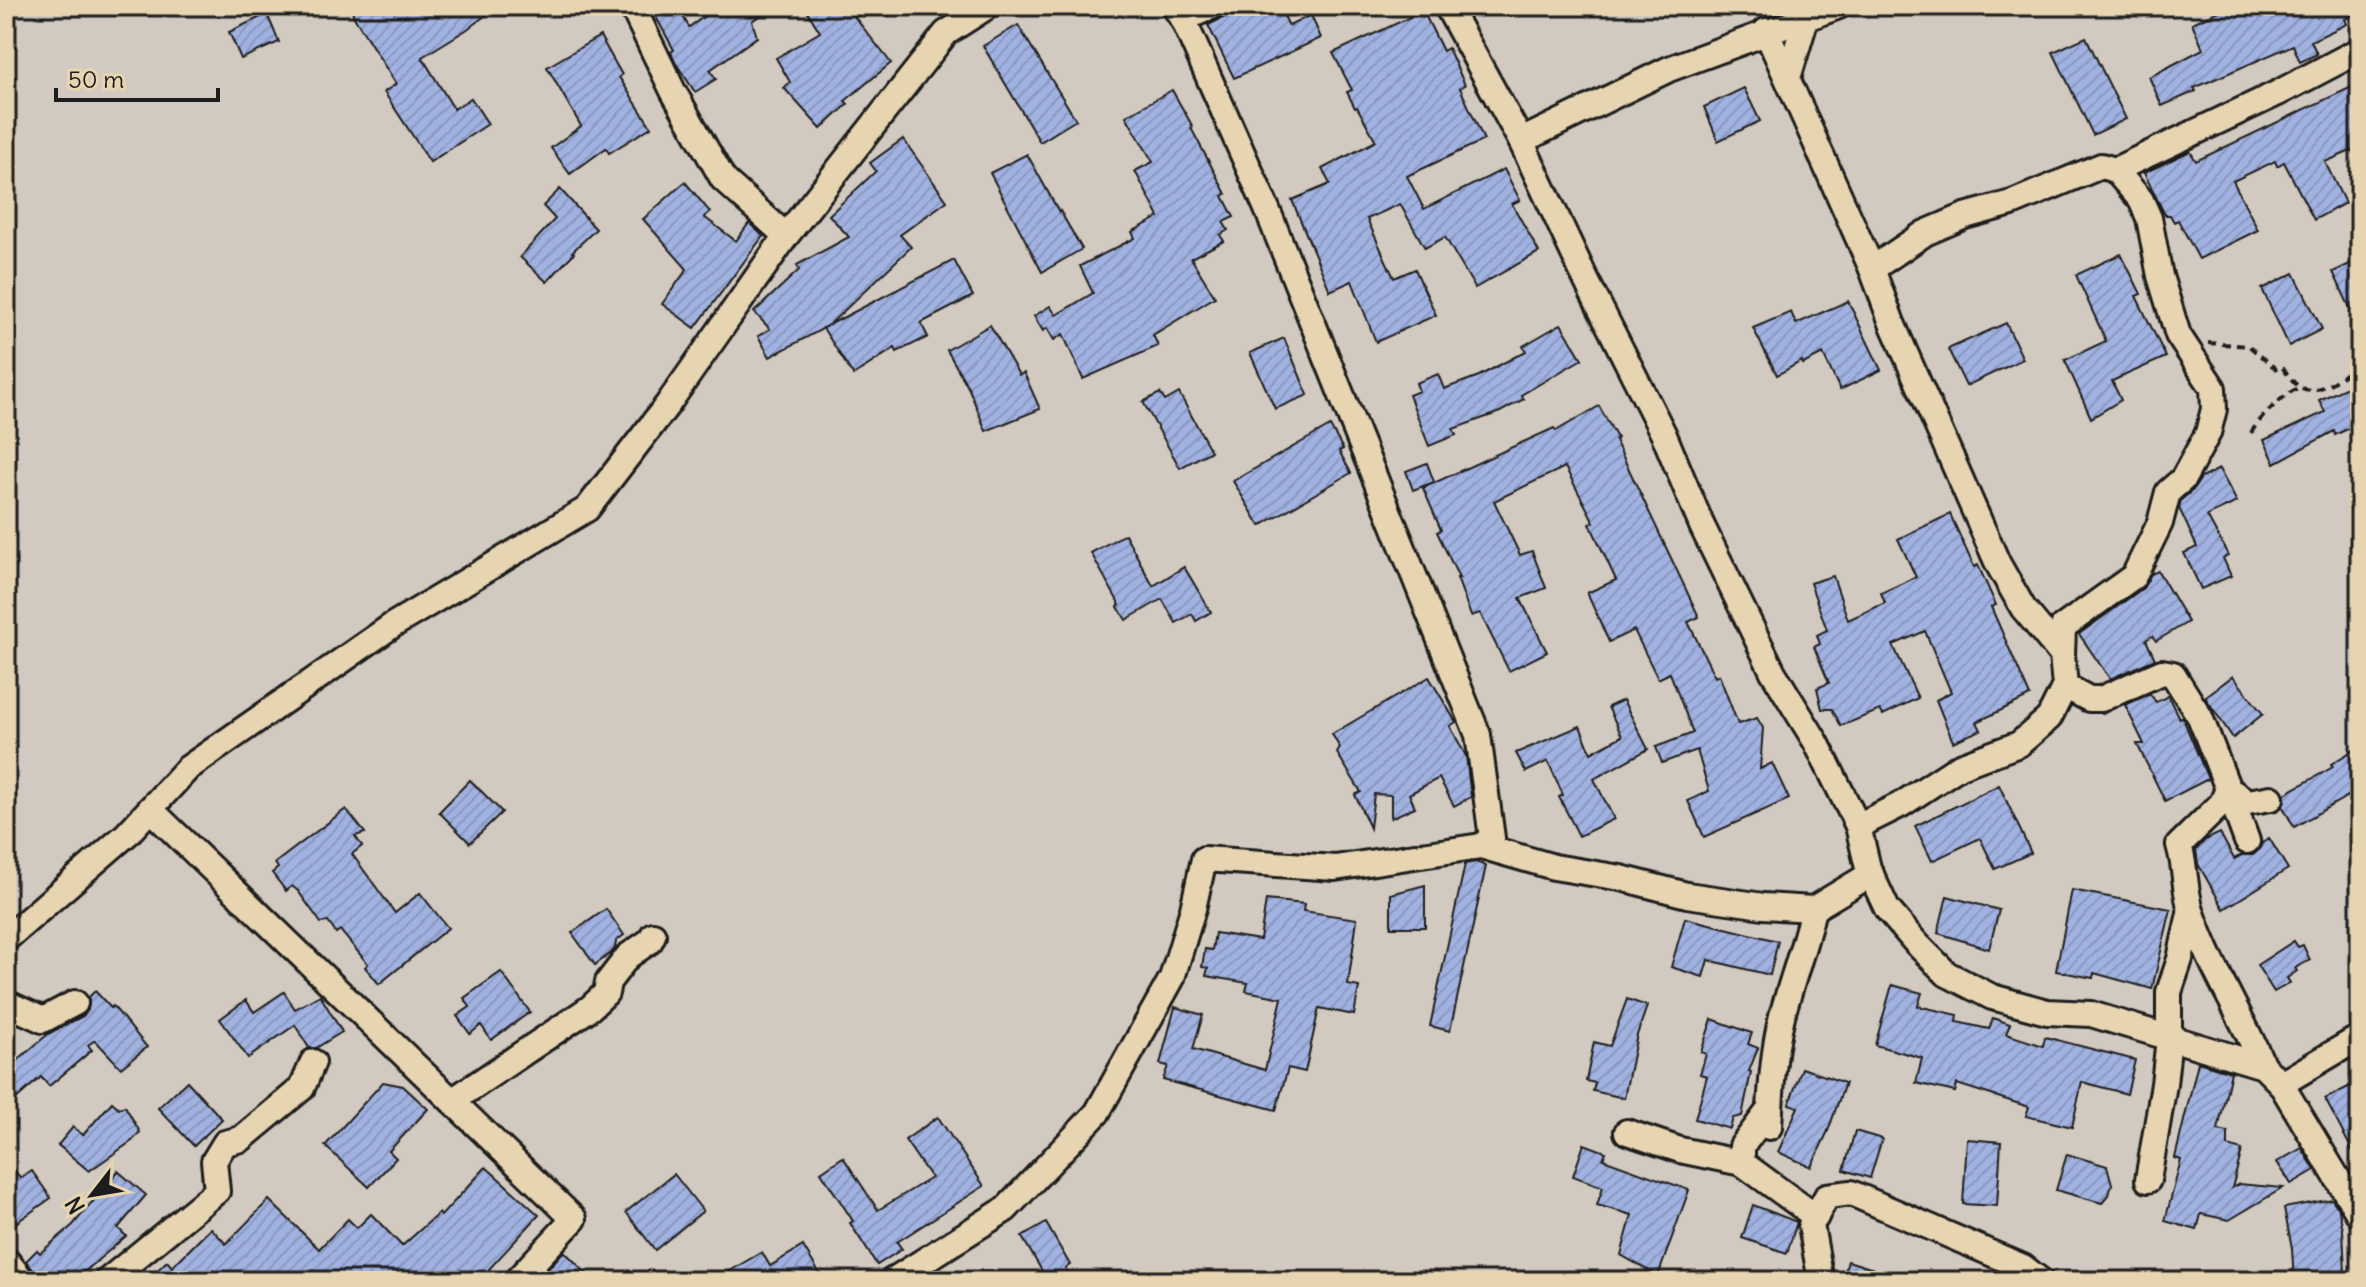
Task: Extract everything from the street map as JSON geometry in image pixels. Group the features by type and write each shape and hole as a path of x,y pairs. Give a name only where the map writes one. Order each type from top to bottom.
{"street":[{"path":"632,6 673,91 723,179 786,236"},
{"path":"6,939 127,834 188,768 393,625 587,509 668,404 786,236 946,33 988,6"},
{"path":"1213,6 1179,13 1267,209 1478,735 1492,838 1481,846"},
{"path":"1447,6 1521,141 1664,435 1702,526 1773,672 1816,742 1858,826 1871,874 1887,909 1947,974 1992,997 2047,1012 2091,1014 2263,1066"},
{"path":"1521,141 1669,69 1839,6"},
{"path":"1788,78 1806,18"},
{"path":"1766,31 1998,564 2023,608 2062,655"},
{"path":"2115,170 2278,93 2360,50"},
{"path":"1858,826 1902,804 1960,766 2019,744 2049,718 2065,686 2063,627 2134,576 2160,523 2168,492 2183,479 2208,433 2214,409 2213,388 2178,335 2168,305 2149,218 2141,200 2115,170 2101,166 2012,203 1965,216 1925,233 1872,269"},
{"path":"2065,686 2089,699 2101,699 2162,672 2173,674 2200,717 2247,841"},
{"path":"2228,789 2248,802 2271,798"},
{"path":"2228,789 2222,803 2179,845 2191,910 2214,969 2244,1023 2263,1066 2281,1084 2360,1216"},
{"path":"150,809 574,1219 516,1281"},
{"path":"892,1281 1006,1209 1097,1113 1172,978 1204,859 1335,868 1481,846 1554,867 1621,878 1687,895 1763,906 1813,909 1871,874"},
{"path":"1742,1163 1742,1146 1770,1118 1772,1075 1782,1018 1805,948 1813,909"},
{"path":"2148,1180 2169,1038 2169,992 2191,910"},
{"path":"452,1101 590,1008 606,993 608,982 628,956 650,941 653,935"},
{"path":"6,1003 43,1020 75,1003"},
{"path":"2281,1084 2360,1037"},
{"path":"107,1281 217,1191 214,1161 225,1143 241,1139 302,1088 313,1062"},
{"path":"1627,1132 1680,1150 1742,1163 1816,1217"},
{"path":"1821,1281 1811,1225 1827,1196 1851,1193 2023,1267 2041,1281"},
{"path":"6,1260 23,1281"}],"path":[{"path":"2185,344 2214,342 2249,346 2276,369 2282,367 2300,387 2314,390 2360,363 2360,340"},
{"path":"2251,433 2256,423 2289,392 2300,387"}],"building":[{"path":"351,6 498,6 422,57 454,109 471,98 488,124 430,162 384,92 396,84 354,17"},
{"path":"650,6 677,6 689,27 719,6 774,6 752,21 757,37 710,70 716,79 695,92 675,62 671,52 674,50"},
{"path":"804,6 846,6 891,63 845,101 848,104 821,129 784,88 790,82 776,58 820,32"},
{"path":"1248,6 1279,6 1289,26 1311,15 1321,38 1234,78 1208,25"},
{"path":"2230,6 2360,6 2360,12 2345,19 2347,24 2311,41 2317,54 2300,62 2293,45 2194,88 2196,91 2162,106 2149,77 2203,49 2192,23"},
{"path":"1423,11 1443,51 1448,48 1465,85 1460,88 1484,140 1407,176 1424,209 1504,169 1520,200 1512,204 1539,252 1475,288 1445,237 1425,248 1400,204 1367,219 1394,278 1415,269 1436,315 1376,342 1352,281 1330,291 1292,200 1330,184 1322,169 1376,141 1347,92 1352,90 1333,53"},
{"path":"267,14 279,42 241,59 229,32"},
{"path":"1018,25 1076,120 1040,142 983,46"},
{"path":"600,36 622,75 619,77 651,127 609,153 606,148 570,174 551,148 581,126 547,67"},
{"path":"2086,37 2126,119 2093,135 2053,52"},
{"path":"2360,83 2360,147 2325,162 2345,203 2314,220 2284,162 2277,166 2275,161 2233,181 2258,230 2199,259 2178,220 2174,222 2170,215 2165,215 2144,173 2190,151 2196,161"},
{"path":"1744,88 1760,121 1718,141 1704,107"},
{"path":"1172,90 1226,194 1223,196 1234,217 1223,222 1228,230 1220,235 1224,241 1191,258 1215,297 1153,335 1158,346 1083,379 1063,334 1054,340 1047,328 1043,331 1034,316 1050,306 1056,315 1093,293 1080,266 1135,238 1132,232 1159,217 1135,171 1153,162 1126,116"},
{"path":"903,139 947,201 900,235 911,247 828,326 770,357 758,336 770,329 754,312 799,270 797,265 849,237 829,215 876,171 870,163"},
{"path":"1027,154 1082,249 1042,272 990,173"},
{"path":"685,182 710,212 704,217 736,241 749,223 763,236 695,328 662,304 687,269 643,219"},
{"path":"560,189 596,229 547,282 520,257 555,219 543,206"},
{"path":"2121,254 2141,294 2136,296 2166,357 2112,381 2121,400 2091,418 2065,360 2106,341 2076,275"},
{"path":"2360,259 2360,329 2333,272"},
{"path":"954,260 973,296 921,323 928,337 897,352 895,348 853,375 823,328"},
{"path":"2294,273 2322,329 2289,346 2262,289"},
{"path":"1848,301 1881,370 1840,390 1823,354 1777,375 1753,328 1791,312 1796,324"},
{"path":"2006,323 2023,359 1966,386 1948,349"},
{"path":"1561,324 1582,359 1521,395 1524,399 1500,412 1453,429 1456,435 1429,446 1409,395 1419,391 1416,383 1438,374 1444,389 1479,376 1526,351 1523,346"},
{"path":"990,325 1019,375 1024,373 1040,409 986,431 969,389 947,350"},
{"path":"1284,338 1308,395 1275,409 1250,353"},
{"path":"2360,381 2360,423 2335,435 2334,431 2275,463 2264,440 2325,412 2319,400"},
{"path":"1160,393 1165,401 1179,393 1211,451 1180,468 1143,402"},
{"path":"1599,406 1617,438 1615,440 1699,617 1688,622 1715,677 1719,675 1738,724 1757,718 1763,728 1760,769 1772,763 1789,799 1704,837 1688,801 1709,791 1697,750 1662,763 1656,747 1693,733 1670,673 1658,679 1634,630 1609,642 1587,593 1616,580 1590,524 1594,522 1565,467 1494,501 1520,555 1532,551 1546,588 1520,598 1547,652 1509,671 1480,613 1471,616 1423,488 1554,428 1556,431"},
{"path":"1330,426 1343,449 1339,451 1351,473 1260,526 1233,481"},
{"path":"1427,463 1434,482 1413,490 1406,471"},
{"path":"2219,469 2237,502 2207,516 2228,555 2223,558 2231,576 2201,589 2184,553 2197,547 2179,508 2181,500 2201,478"},
{"path":"1950,514 1974,567 1978,565 1996,605 1991,607 2030,696 1977,722 1981,730 1953,742 1936,700 1951,692 1925,631 1893,645 1918,698 1883,715 1880,710 1841,726 1832,709 1822,709 1817,688 1829,683 1814,647 1820,644 1817,635 1827,630 1810,583 1833,576 1848,620 1885,603 1881,593 1916,577 1898,539"},
{"path":"1125,534 1153,586 1184,567 1211,612 1196,621 1192,614 1176,623 1162,599 1126,620 1091,553"},
{"path":"2158,571 2188,622 2156,641 2152,636 2146,640 2155,659 2110,679 2079,634 2143,588 2151,574"},
{"path":"2233,676 2263,714 2233,738 2205,697"},
{"path":"1429,677 1456,722 1450,726 1466,756 1471,797 1454,806 1439,778 1409,794 1415,807 1391,818 1391,795 1374,794 1370,828 1355,795 1361,792 1337,753 1340,748 1332,734"},
{"path":"2150,694 2156,702 2168,696 2179,718 2182,716 2208,779 2165,801 2137,744 2144,744 2125,705"},
{"path":"1623,700 1648,749 1594,779 1614,819 1579,836 1559,797 1563,795 1548,761 1526,772 1516,753 1580,726 1591,753 1622,736 1608,707"},
{"path":"2360,746 2360,789 2294,827 2283,807 2285,794 2333,767 2331,764"},
{"path":"470,780 502,812 470,843 439,812"},
{"path":"1999,785 2031,853 1995,869 1980,838 1932,861 1915,826"},
{"path":"346,809 365,833 355,836 362,846 352,854 395,913 420,893 448,928 379,984 365,967 368,964 340,930 336,933 328,922 321,923 298,891 292,886 286,891 272,873 278,868 275,863"},
{"path":"2220,833 2234,859 2253,855 2269,838 2288,869 2224,909 2198,864 2196,850 2205,840"},
{"path":"1476,862 1486,866 1450,1031 1430,1026 1465,864"},
{"path":"1425,885 1425,927 1391,927 1391,894"},
{"path":"2072,890 2171,909 2152,989 2094,973 2093,978 2056,971"},
{"path":"1947,896 1999,910 1989,949 1938,933"},
{"path":"1266,900 1304,904 1303,911 1357,919 1348,985 1359,987 1354,1015 1319,1008 1305,1072 1288,1068 1276,1110 1163,1080 1168,1066 1160,1064 1175,1007 1203,1015 1193,1049 1265,1070 1282,998 1246,991 1248,983 1206,976 1208,968 1202,967 1205,949 1212,950 1215,933 1260,940"},
{"path":"606,909 624,935 616,941 611,953 595,965 572,933"},
{"path":"1685,918 1778,941 1770,975 1708,960 1703,977 1671,967"},
{"path":"2294,941 2298,947 2303,945 2310,960 2295,968 2297,971 2287,978 2290,983 2274,992 2257,965"},
{"path":"501,972 530,1012 491,1040 481,1025 470,1034 457,1016 470,1007 464,998"},
{"path":"1892,985 1922,993 1918,1006 1958,1015 1957,1022 1989,1029 1993,1018 2010,1024 2006,1034 2043,1046 2045,1037 2135,1060 2127,1094 2082,1082 2072,1127 2026,1116 2029,1107 1957,1084 1955,1092 1916,1083 1922,1058 1875,1045"},
{"path":"95,991 111,1008 113,1006 147,1047 121,1068 95,1040 88,1045 92,1050 49,1086 41,1077 6,1108 6,1070 48,1034 83,1016 88,1010 89,997"},
{"path":"284,992 295,1009 320,995 342,1032 316,1048 309,1048 295,1025 248,1058 220,1019 246,1000 254,1012"},
{"path":"1627,999 1647,1006 1637,1035 1624,1098 1593,1091 1595,1083 1586,1081 1594,1042 1610,1046"},
{"path":"1712,1019 1752,1033 1748,1044 1758,1048 1749,1071 1742,1116 1733,1118 1730,1129 1695,1119 1707,1076 1700,1074 1706,1054 1701,1052"},
{"path":"2198,1062 2231,1072 2218,1130 2228,1132 2228,1146 2242,1150 2232,1188 2239,1184 2283,1188 2229,1220 2201,1214 2197,1230 2165,1221 2181,1160 2175,1158"},
{"path":"1802,1068 1845,1083 1811,1167 1778,1152 1798,1107 1789,1104"},
{"path":"187,1081 222,1119 194,1146 158,1108"},
{"path":"2360,1081 2360,1165 2325,1099"},
{"path":"383,1082 403,1086 428,1109 389,1151 396,1158 369,1187 325,1146"},
{"path":"112,1102 119,1108 125,1106 140,1132 89,1171 58,1145 73,1127 83,1135"},
{"path":"938,1117 984,1186 897,1242 902,1249 877,1265 821,1172 843,1157 878,1210 931,1178 905,1140"},
{"path":"1855,1131 1882,1139 1870,1178 1844,1170"},
{"path":"1967,1139 2001,1142 1997,1206 1963,1204"},
{"path":"1584,1144 1606,1152 1603,1159 1689,1190 1658,1276 1621,1255 1632,1215 1597,1205 1603,1187 1573,1176"},
{"path":"2302,1148 2315,1170 2291,1184 2277,1162"},
{"path":"2067,1154 2107,1166 2112,1184 2109,1195 2102,1203 2056,1190"},
{"path":"6,1162 21,1178 32,1171 51,1198 14,1224 6,1212"},
{"path":"486,1167 539,1215 489,1269 492,1273 483,1281 146,1281 167,1261 172,1267 211,1228 226,1244 269,1200 319,1249 348,1219 357,1228 371,1214 402,1246 439,1213 441,1216"},
{"path":"118,1171 146,1195 118,1228 126,1236 74,1281 42,1281 26,1261 73,1225"},
{"path":"674,1174 703,1211 655,1250 626,1212"},
{"path":"2332,1199 2339,1210 2343,1230 2345,1273 2333,1273 2334,1281 2294,1281 2284,1208"},
{"path":"1753,1205 1797,1222 1787,1253 1742,1238"},
{"path":"1046,1223 1070,1265 1065,1268 1072,1281 1048,1281 1022,1237"},
{"path":"803,1246 824,1281 712,1281 762,1252 770,1266"},
{"path":"564,1251 594,1281 537,1281"},
{"path":"1848,1261 1899,1277 1898,1281 1842,1281"}]}
